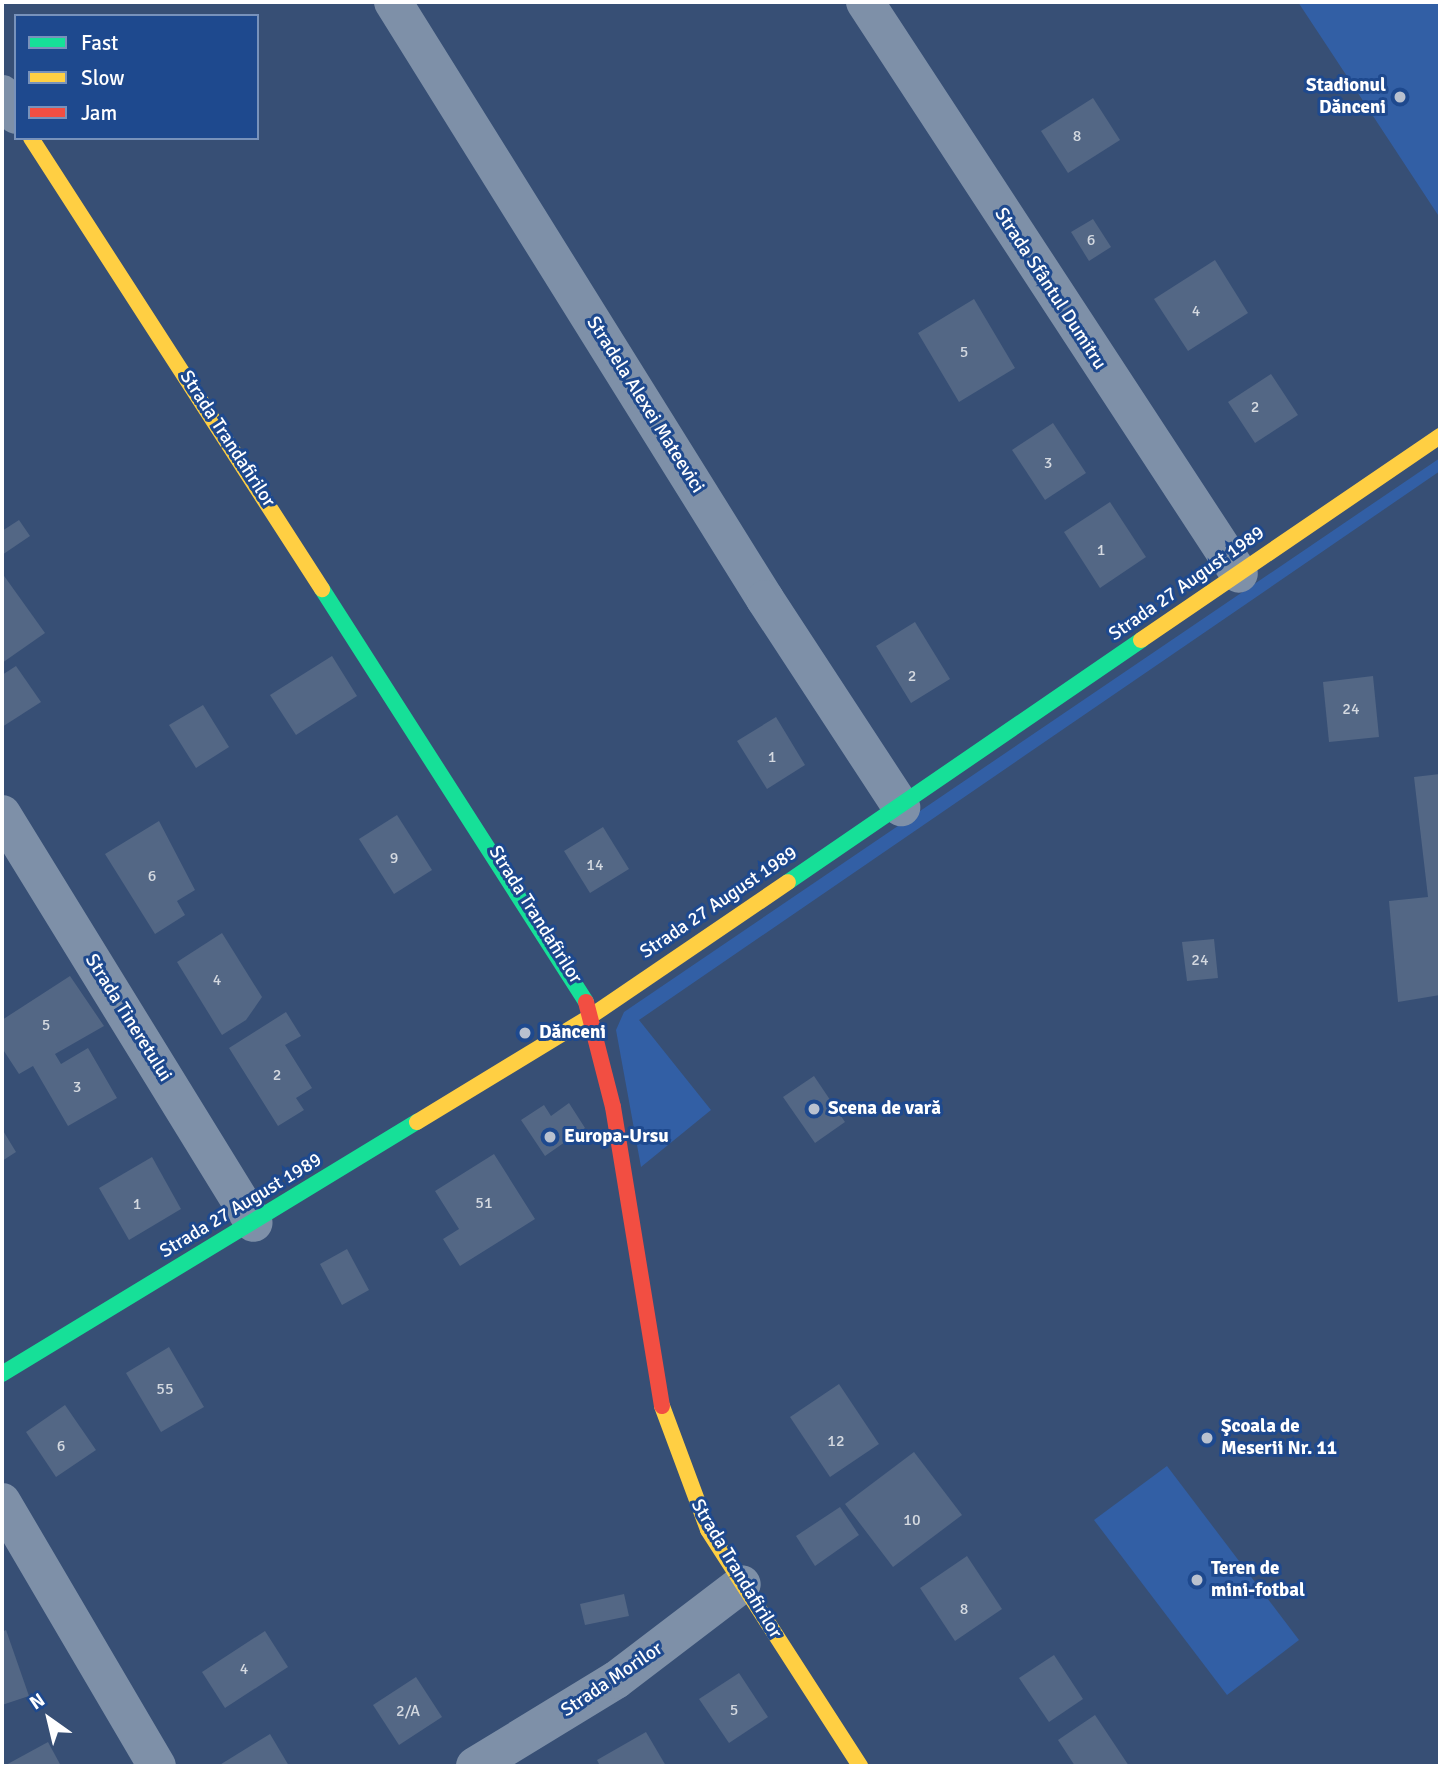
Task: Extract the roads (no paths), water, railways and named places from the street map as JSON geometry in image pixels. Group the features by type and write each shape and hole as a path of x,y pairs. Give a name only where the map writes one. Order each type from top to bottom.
{"street":[{"name":"Stradela Alexei Mateevici","path":"393,2 765,599 901,807"},
{"name":"Strada Sfântul Dumitru","path":"865,2 1239,574"},
{"path":"2,94 14,112"},
{"name":"Strada Trandafirilor","path":"32,140 571,970 591,1016 623,1161 657,1391 690,1491 741,1584 860,1766"},
{"name":"Strada 27 August 1989","path":"2,1374 591,1016 901,807 1440,436"},
{"name":"Strada Tineretului","path":"2,814 254,1223"},
{"path":"2,1502 157,1766"},
{"name":"Strada Morilor","path":"475,1766 616,1681 741,1584"}],"place":[{"name":"Stadionul Dănceni","path":"1400,97"},
{"name":"Dănceni","path":"525,1033"},
{"name":"Scena de vară","path":"814,1109"},
{"name":"Europa-Ursu","path":"550,1137"},
{"name":"Şcoala de Meserii Nr. 11","path":"1207,1438"},
{"name":"Teren de mini-fotbal","path":"1197,1580"}]}
